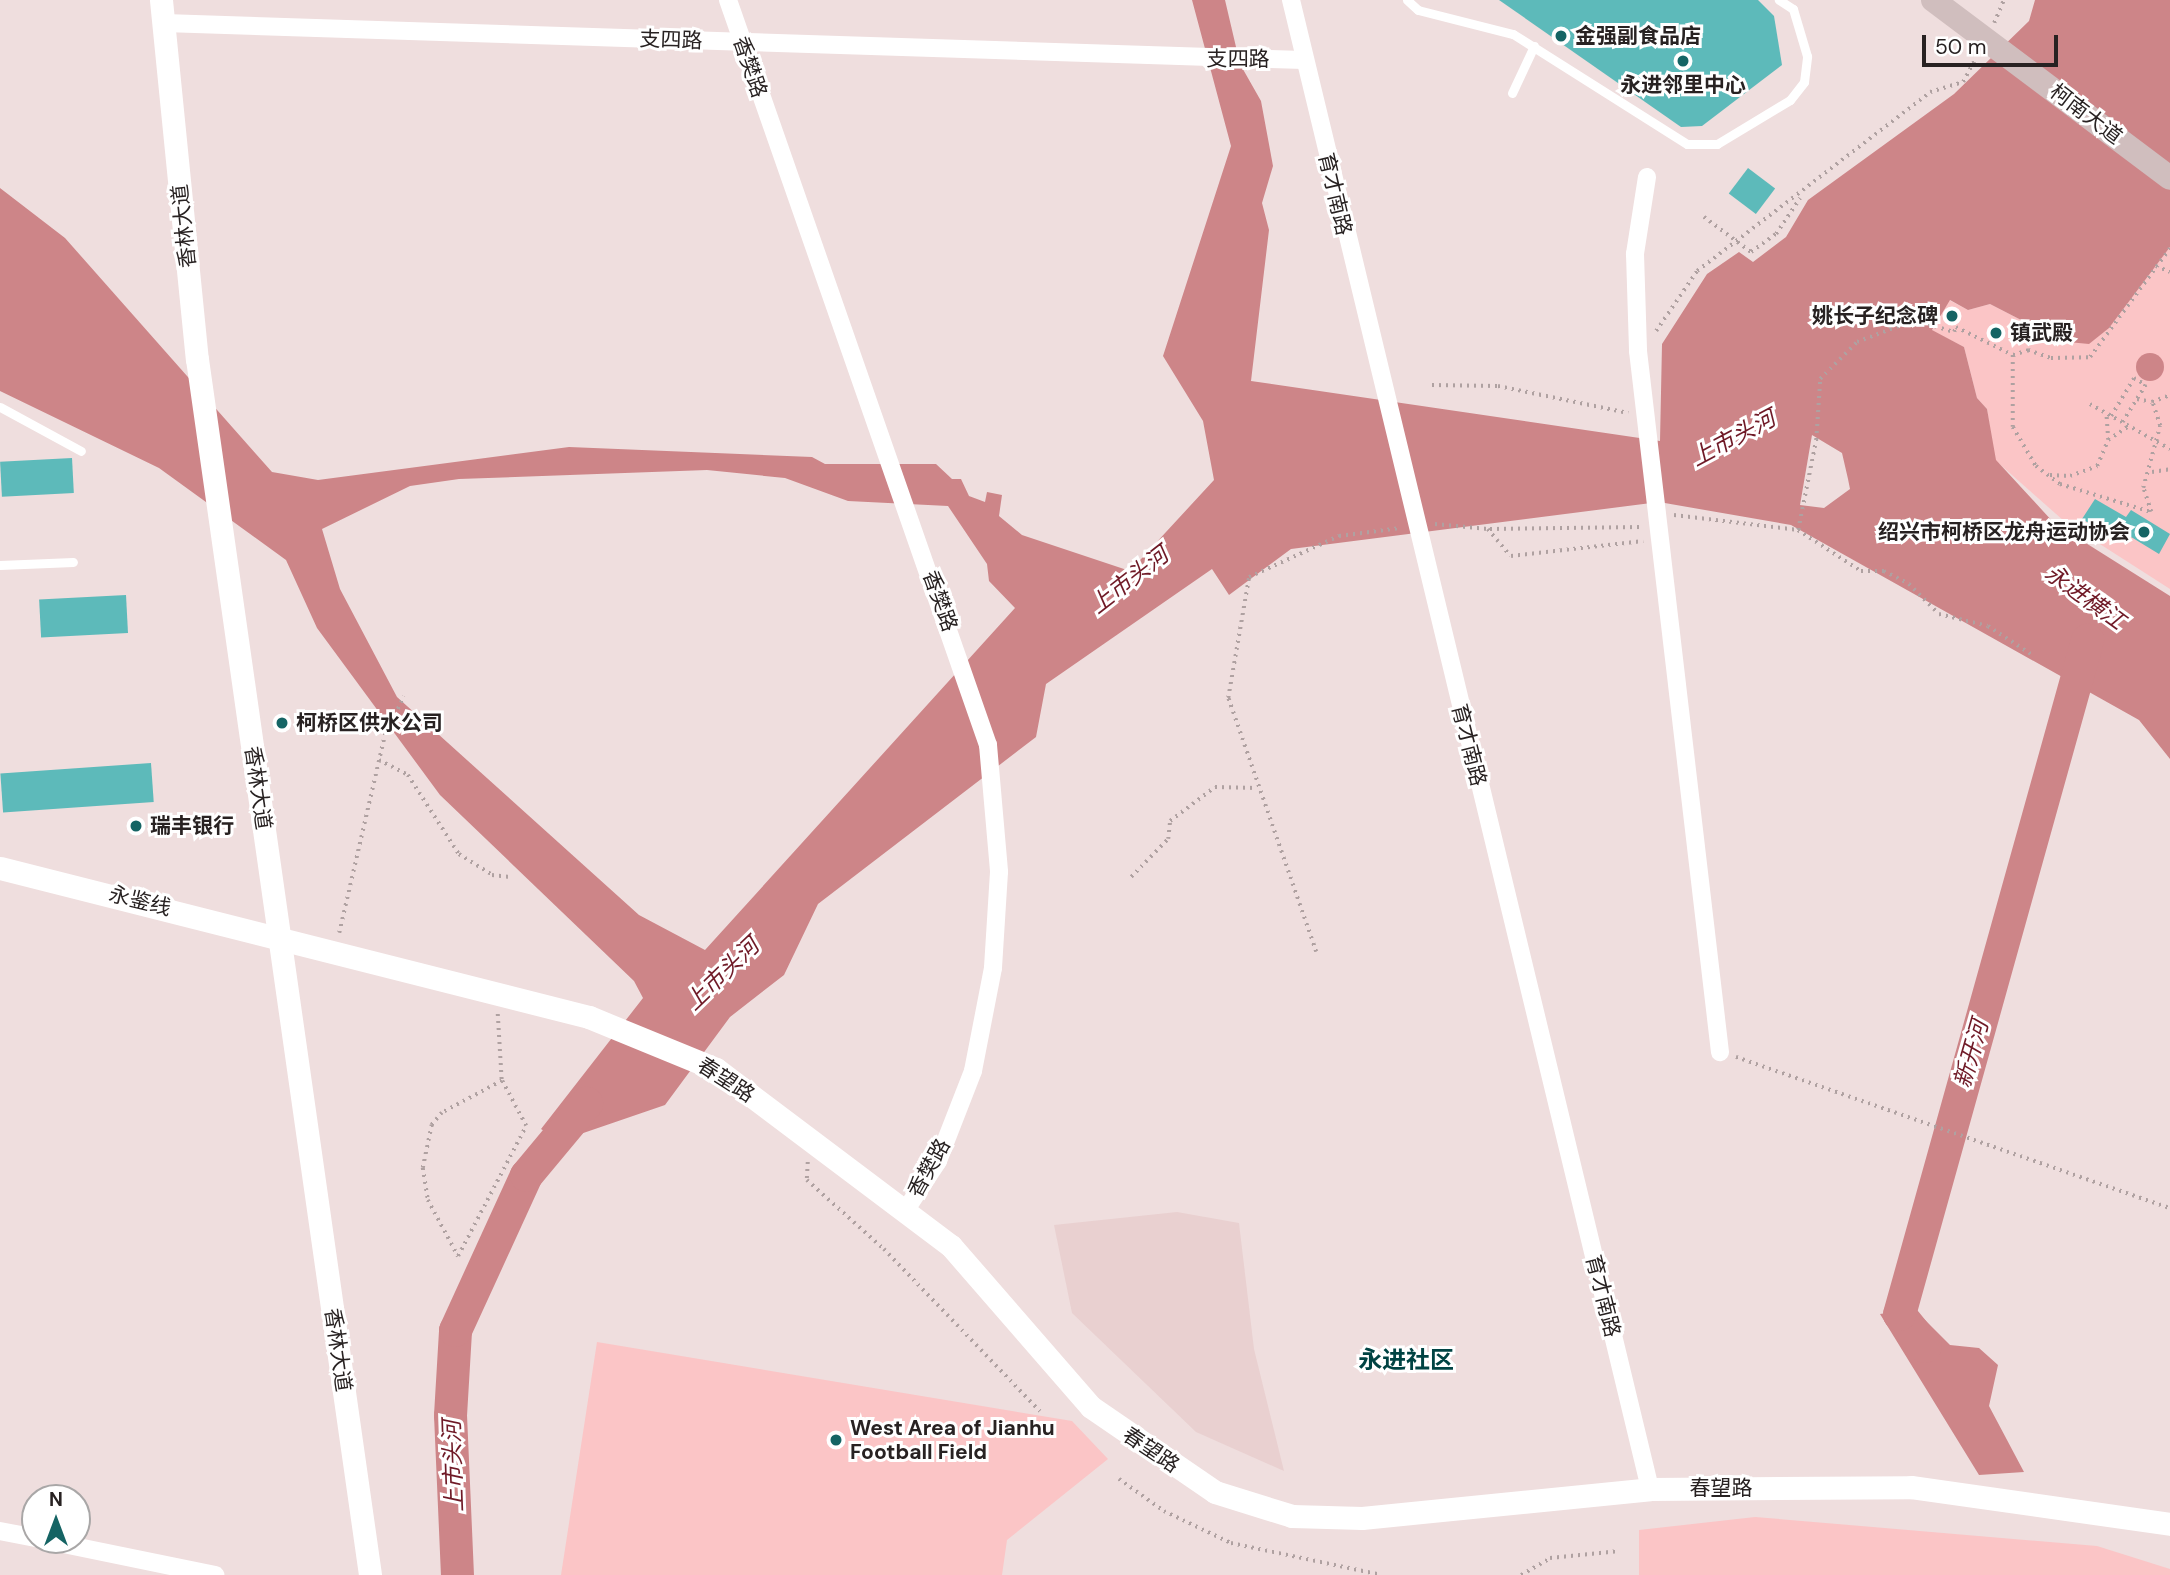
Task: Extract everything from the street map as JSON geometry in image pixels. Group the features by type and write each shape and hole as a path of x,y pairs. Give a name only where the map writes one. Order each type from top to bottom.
{"main road":[{"name":"柯南大道","path":"1933,0 2170,178"}],"street":[{"name":"香林大道","path":"161,0 197,359 370,1575"},
{"name":"香樊路","path":"728,0 957,647 988,745 999,872 993,968 973,1071 938,1161 905,1211"},
{"name":"育才南路","path":"1291,0 1376,368 1418,529 1650,1489"},
{"name":"支四路","path":"164,23 1183,59 1304,60"},
{"path":"1647,177 1635,254 1639,351 1661,520 1720,1052"},
{"name":"永鉴线","path":"0,868 279,935"},
{"name":"春望路","path":"279,935 589,1017 716,1069 951,1246 1091,1407 1215,1492 1292,1516 1362,1518 1650,1489 1911,1487 2170,1524"},
{"path":"0,1531 21,1535"},
{"path":"91,1550 215,1575"}],"lane":[{"path":"1407,0 1418,10 1484,24 1534,46 1657,131 1687,144 1717,144 1790,100 1804,82 1807,56 1793,9 1779,0"},
{"path":"1512,93 1534,46"},
{"path":"0,407 81,451"},
{"path":"0,565 73,562"}],"path":[{"path":"1801,197 1797,190 1930,92 1963,82"},
{"path":"1639,351 1697,271 1801,197"},
{"path":"1704,218 1751,252 1776,234 1801,197"},
{"path":"1798,530 1816,440 1816,392 1831,364 1890,324 1939,323 2013,355 2028,350 2051,358 2090,357 2104,346 2170,248"},
{"path":"2156,266 2170,272"},
{"path":"2013,355 2013,427 2048,475 2151,512 2143,488 2152,472 2154,440 2160,426 2152,402"},
{"path":"2111,416 2134,378 2146,385 2123,422"},
{"path":"1432,385 1498,386 1630,414 1631,397 1646,398"},
{"path":"2137,399 2152,402 2170,395"},
{"path":"2090,404 2170,449"},
{"path":"2048,475 2087,472 2104,456 2108,440 2106,413"},
{"path":"2108,440 2129,426"},
{"path":"2152,472 2170,469"},
{"path":"1689,516 1798,530 1861,571 1884,571 1909,583 1939,614 1987,626 2031,654"},
{"path":"1488,529 1511,556 1637,545 1661,520"},
{"path":"1315,952 1228,698 1249,578 1339,536 1418,529 1457,522 1488,529 1661,520"},
{"path":"333,949 347,912 384,734 404,696"},
{"path":"379,760 408,775 459,854 492,875 512,877"},
{"path":"1131,877 1168,839 1170,821 1215,787 1257,788"},
{"path":"497,992 502,1081 526,1126 458,1256 428,1200 423,1168 432,1125 502,1081"},
{"path":"1720,1052 1961,1131 2170,1208"},
{"path":"817,1145 804,1171 807,1180 884,1249 1040,1411"},
{"path":"1119,1479 1164,1511 1231,1543 1381,1575"},
{"path":"1521,1575 1550,1558 1620,1551"}],"shaded area":[{"path":"2170,247 2170,589 2064,521 1995,460 1987,409 1977,398 1964,347 1932,331 1949,300 1968,310 1990,304 2025,322 2109,328"},
{"path":"1177,1212 1239,1223 1254,1349 1284,1471 1196,1432 1072,1313 1054,1225"},
{"name":"West Area of Jianhu Football Field","path":"597,1342 1072,1421 1108,1459 1007,1540 1002,1575 561,1575"},
{"path":"1755,1517 2097,1546 2170,1569 2170,1575 1639,1575 1639,1530"}],"water":[{"name":"永进横江","path":"1192,0 1225,0 1240,64 1261,101 1273,166 1262,203 1269,230 1251,381 1660,441 1662,344 1707,274 1739,252 1753,262 1786,237 1808,200 1954,94 2029,21 2035,0 2170,0 2170,247 2109,328 2089,344 2037,339 2025,322 1990,304 1968,310 1950,300 1932,330 1964,347 1977,398 1987,409 1996,460 2054,523 2170,596 2170,759 2139,720 1791,525 1659,502 1291,549 1229,595 1212,569 1046,684 1036,737 818,904 784,975 730,1017 665,1105 560,1141 541,1129 643,998 634,981 440,795 317,628 286,560 159,468 0,391 0,188 65,238 272,472 318,480 569,447 812,457 825,464 936,464 952,479 961,479 969,496 985,502 987,492 1002,495 999,516 1022,535 1130,571 1214,480 1203,421 1163,356 1231,146","holes":["1812,435 1842,453 1850,489 1824,508 1800,505","707,470 785,478 848,501 948,506 987,564 989,581 1015,608 705,950 639,915 397,697 340,589 322,529 410,486 459,479"]},
{"path":"2150,353 2160,357 2164,367 2160,377 2150,381 2140,377 2136,367 2140,357"},
{"path":"1914,1309 1950,1345 1979,1348 1998,1365 1989,1406 2024,1472 1979,1475 1880,1314"}],"building":[{"name":"永进邻里中心","path":"1499,0 1758,0 1774,16 1782,65 1702,126 1681,127"},
{"path":"1748,168 1775,188 1756,214 1729,194"},
{"path":"72,458 74,493 2,497 0,462"},
{"path":"2095,499 2126,517 2131,510 2170,534 2159,554 2118,529 2112,537 2082,519"},
{"path":"126,595 128,633 41,638 39,600"},
{"path":"151,763 154,802 3,812 0,774"}],"waterway":[{"name":"新开河","path":"1925,1346 1899,1314 2087,640"},
{"name":"上市头河","path":"457,1575 450,1415 455,1330 526,1175 586,1103"}],"place":[{"name":"金强副食品店","path":"1561,36"},
{"name":"永进邻里中心","path":"1683,61"},
{"name":"姚长子纪念碑","path":"1952,316"},
{"name":"镇武殿","path":"1996,333"},
{"name":"绍兴市柯桥区龙舟运动协会","path":"2144,532"},
{"name":"柯桥区供水公司","path":"282,723"},
{"name":"瑞丰银行","path":"136,826"},
{"name":"West Area of Jianhu Football Field","path":"836,1440"}],"district":[{"name":"永进社区","path":"1406,1360"}]}
